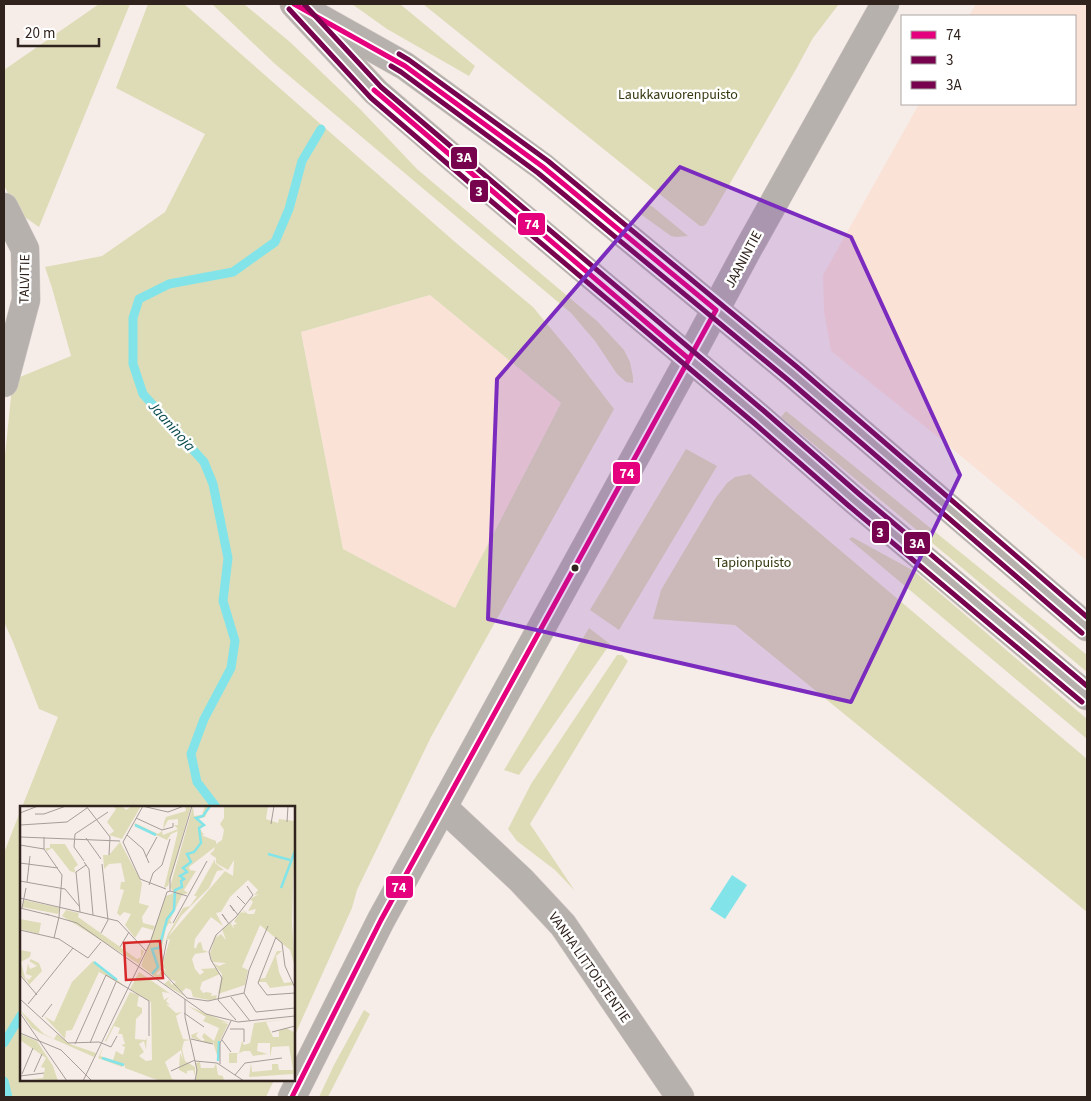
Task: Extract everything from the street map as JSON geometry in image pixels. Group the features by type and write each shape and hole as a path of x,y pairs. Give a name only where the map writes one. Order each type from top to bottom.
{"main road":[{"path":"1087,627 798,378 543,167 405,66 294,4 376,92 1087,696"},
{"name":"JAANINTIE","path":"292,1097 381,920 690,360 748,249 886,4"}],"street":[{"name":"TALVITIE","path":"4,207 25,249 26,300 4,383"},
{"name":"VANHA LITTOISTENTIE","path":"443,808 522,880 563,925 680,1097"}],"highlighted area":[{"path":"680,167 851,237 960,475 851,702 488,619 497,379"}],"shaded area":[{"path":"976,4 1087,4 1087,561 831,351 824,311 823,275 918,105 1076,105 1076,15 970,15"},
{"path":"430,295 561,403 455,608 343,549 301,332"}],"green space":[{"path":"99,4 130,4 39,227 16,211 4,185 4,70"},
{"path":"148,4 184,4 455,242 533,307 614,409 431,737 357,890 352,908 295,1035 295,806 22,806 58,717 39,709 4,622 4,465 12,387 20,377 71,356 45,267 102,256 165,212 205,134 116,88","holes":["430,295 561,403 455,608 343,549 301,332"]},
{"path":"212,4 244,4 290,42 360,109 417,169 597,321 624,350 630,362 633,383 626,382 617,374 595,341 571,313 275,64"},
{"path":"352,4 400,4 475,66 469,76 387,29"},
{"name":"Laukkavuorenpuisto","path":"423,4 839,4 813,38 706,224 700,226"},
{"path":"649,205 688,236 671,236 639,213"},
{"path":"786,411 1087,655 1087,672 781,417"},
{"path":"686,449 717,466 619,630 590,610"},
{"name":"Tapionpuisto","path":"750,474 1087,759 1087,912 735,625 653,619 661,590 715,499 727,483 735,477"},
{"path":"852,537 914,571 1087,719 1087,739 849,539"},
{"path":"589,628 610,644 519,775 504,770"},
{"path":"617,655 622,655 628,661 530,824 575,891 555,870 517,841 508,829 531,784"},
{"path":"20,812 20,1081 274,1081 266,1097 4,1097 4,853"},
{"path":"364,1010 370,1014 328,1097 319,1097 334,1065"}],"water":[{"path":"732,875 747,885 725,919 710,909"}],"waterway":[{"name":"Jaaninoja","path":"215,806 197,782 191,754 204,719 231,668 235,641 223,601 228,558 213,484 204,462 143,394 133,364 133,318 139,299 169,284 233,272 275,242 289,209 302,161 321,129"},
{"name":"Jaaninoja","path":"4,1043 20,1017"},
{"name":"Jaaninoja","path":"4,1081 8,1097"}],"transit line":[{"name":"74","path":"292,1097 381,920 716,310 543,167 405,66 294,4"},
{"name":"3A","path":"304,4 381,87 1087,686"},
{"name":"3","path":"289,9 371,98 1082,702"},
{"name":"3A","path":"399,54 548,161 797,367 1087,617"},
{"name":"3","path":"391,66 538,173 787,379 1082,633"},
{"name":"74","path":"374,90 689,359"}]}
